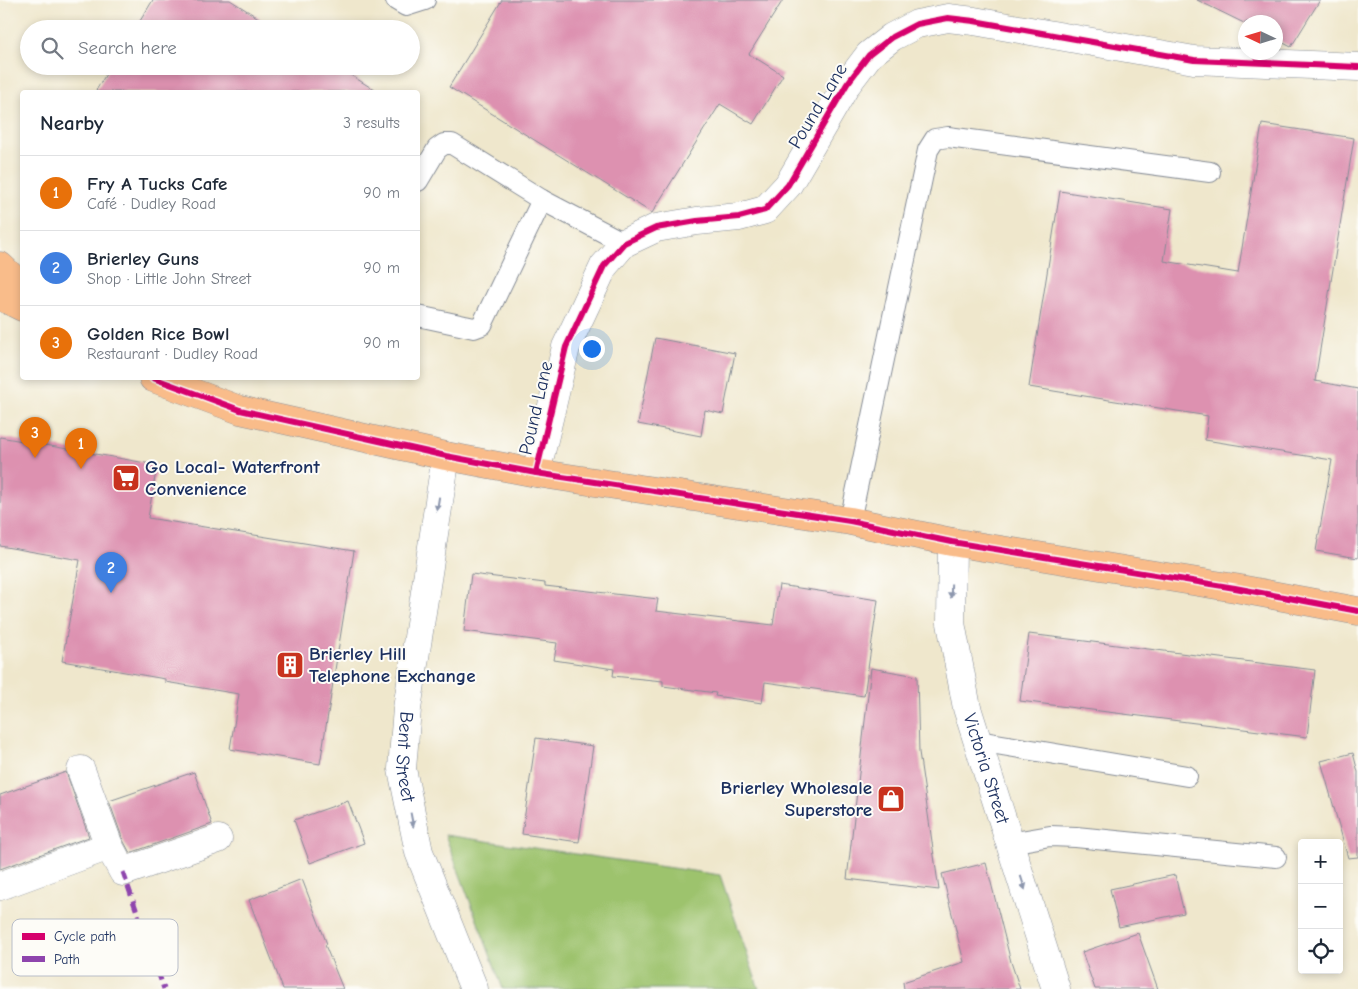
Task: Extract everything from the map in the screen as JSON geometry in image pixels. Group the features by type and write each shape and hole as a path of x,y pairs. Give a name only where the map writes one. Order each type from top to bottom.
{"main road":[{"path":"0,266 20,285"},
{"path":"0,296 20,306"},
{"path":"158,380 240,410 446,456 536,473 850,521 952,542 1236,588 1358,611"}],"street":[{"name":"Pound Lane","path":"536,473 566,347 604,266 624,243 656,228 697,221 739,217 765,210 788,185 847,84 868,55 892,38 917,24 948,18 1194,60 1358,67"},
{"name":"Bent Street","path":"446,456 407,709 402,769 419,852 474,989"},
{"name":"Victoria Street","path":"952,542 951,623 967,708 1056,989"},
{"path":"81,770 109,846 123,872 218,838"},
{"path":"0,886 109,846"}],"lane":[{"path":"396,0 406,6 425,0"},
{"path":"850,521 928,150 935,139 948,137 1210,172"},
{"path":"420,178 437,149 444,144 452,144 542,200 624,243"},
{"path":"420,316 474,328 482,325 542,200"},
{"path":"978,741 1187,776"},
{"path":"1010,843 1050,836 1076,837 1276,856"}],"green space":[{"path":"445,835 720,875 759,989 503,989"}],"building":[{"path":"153,0 230,0 262,20 141,20"},
{"path":"502,0 783,0 749,54 783,75 753,124 720,104 652,213 449,87"},
{"path":"1197,0 1320,0 1291,47 1283,43 1283,15 1238,15 1238,20"},
{"path":"105,75 351,75 375,90 96,90"},
{"path":"1262,124 1354,138 1315,381 1358,389 1358,558 1316,551 1332,460 1205,440 1208,416 1029,387 1060,191 1172,209 1164,261 1238,273"},
{"path":"655,338 735,353 723,414 705,410 701,436 638,424"},
{"path":"0,437 157,465 148,518 354,551 320,764 230,749 239,694 165,682 165,679 62,661 80,560 0,546"},
{"path":"471,574 545,583 545,586 658,599 656,611 773,625 779,585 878,600 864,696 765,682 762,703 715,696 716,693 663,686 663,681 613,676 614,669 554,660 557,643 464,631"},
{"path":"1029,634 1315,670 1307,737 1020,701"},
{"name":"Brierley Wholesale Superstore","path":"871,668 917,676 919,752 939,890 847,879"},
{"path":"536,738 593,746 579,842 522,834"},
{"path":"1353,753 1358,772 1358,857 1348,858 1321,761"},
{"path":"66,772 89,837 0,869 0,795"},
{"path":"194,772 212,824 130,853 123,840 109,801"},
{"path":"348,801 364,843 310,863 294,820"},
{"path":"986,863 1011,962 1020,989 904,989 903,982 964,962 942,874"},
{"path":"1175,875 1184,913 1119,927 1110,889"},
{"path":"302,879 343,989 283,989 249,900"},
{"path":"1138,933 1158,989 1095,989 1082,952"}],"marked path":[{"path":"123,872 139,919"},
{"path":"159,976 164,989"}],"cycle path":[{"path":"536,473 566,347 604,266 624,243 656,228 697,221 739,217 765,210 788,185 847,84 869,55 892,37 917,24 948,18 1194,60 1358,67"},
{"path":"158,380 240,410 446,456 536,473 850,521 952,542 1235,588 1358,611"}],"place":[{"name":"Golden Rice Bowl","path":"35,458"},
{"name":"Fry A Tucks Cafe","path":"81,469"},
{"name":"Go Local- Waterfront Convenience","path":"126,478"},
{"name":"Brierley Guns","path":"111,593"},
{"name":"Brierley Hill Telephone Exchange","path":"290,665"},
{"name":"Brierley Wholesale Superstore","path":"891,799"}]}
